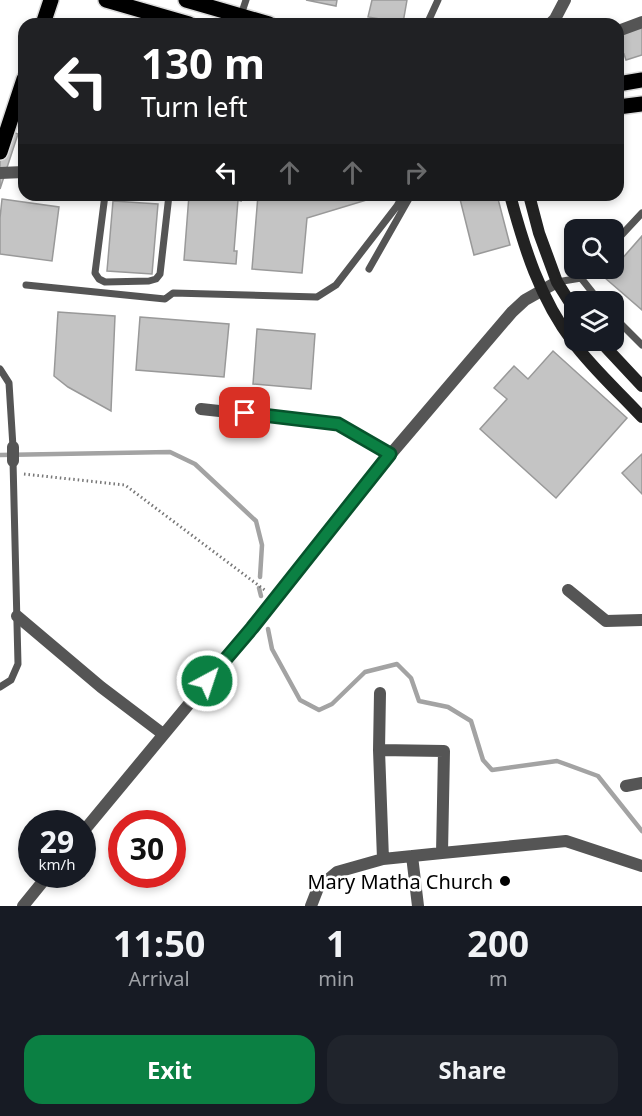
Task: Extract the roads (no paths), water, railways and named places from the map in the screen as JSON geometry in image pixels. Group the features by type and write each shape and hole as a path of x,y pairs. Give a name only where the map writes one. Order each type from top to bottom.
{"main road":[{"path":"45,18 51,0"},
{"path":"106,0 168,18"},
{"path":"186,0 251,18"},
{"path":"624,83 642,80"},
{"path":"0,152 18,97"},
{"path":"624,106 642,104"},
{"path":"512,201 520,235 540,290 573,342 642,417"},
{"path":"531,201 539,233 557,282 564,293"},
{"path":"609,351 642,386"}],"street":[{"path":"555,18 564,0"},
{"path":"624,29 642,22"},
{"path":"0,173 18,172"},
{"path":"96,816 252,628 390,454 512,312 540,290 557,282"},
{"path":"201,409 338,424 390,454"},
{"path":"13,447 13,467"},
{"path":"568,590 606,621 642,620"},
{"path":"16,616 101,687 163,734"},
{"path":"380,693 379,750 383,859"},
{"path":"379,750 444,751 442,853"},
{"path":"626,786 642,783"},
{"path":"310,906 318,888 337,872 383,859 566,841 642,866"},
{"path":"412,856 418,906"},
{"path":"23,906 38,888"}],"lane":[{"path":"241,15 246,0"},
{"path":"430,18 438,0"},
{"path":"104,201 95,273 105,282 156,279 160,274 168,201"},
{"path":"26,285 165,298 173,293 317,297 336,285 400,201"},
{"path":"369,269 408,201"},
{"path":"624,232 642,213"},
{"path":"557,282 574,279"},
{"path":"581,279 591,291"},
{"path":"624,327 642,345"},
{"path":"0,369 9,383 13,447"},
{"path":"0,687 11,680 18,664 13,467"}],"waterway":[{"path":"0,455 170,452 195,464 256,521 262,545 260,577"},
{"path":"259,588 261,596"},
{"path":"268,629 272,649 300,700 319,710 332,704 365,672 397,664 411,678 419,701 448,707 471,721 483,760 492,770 557,761 598,776 642,831"}],"place":[{"name":"Mary Matha Church","path":"505,881"}]}
